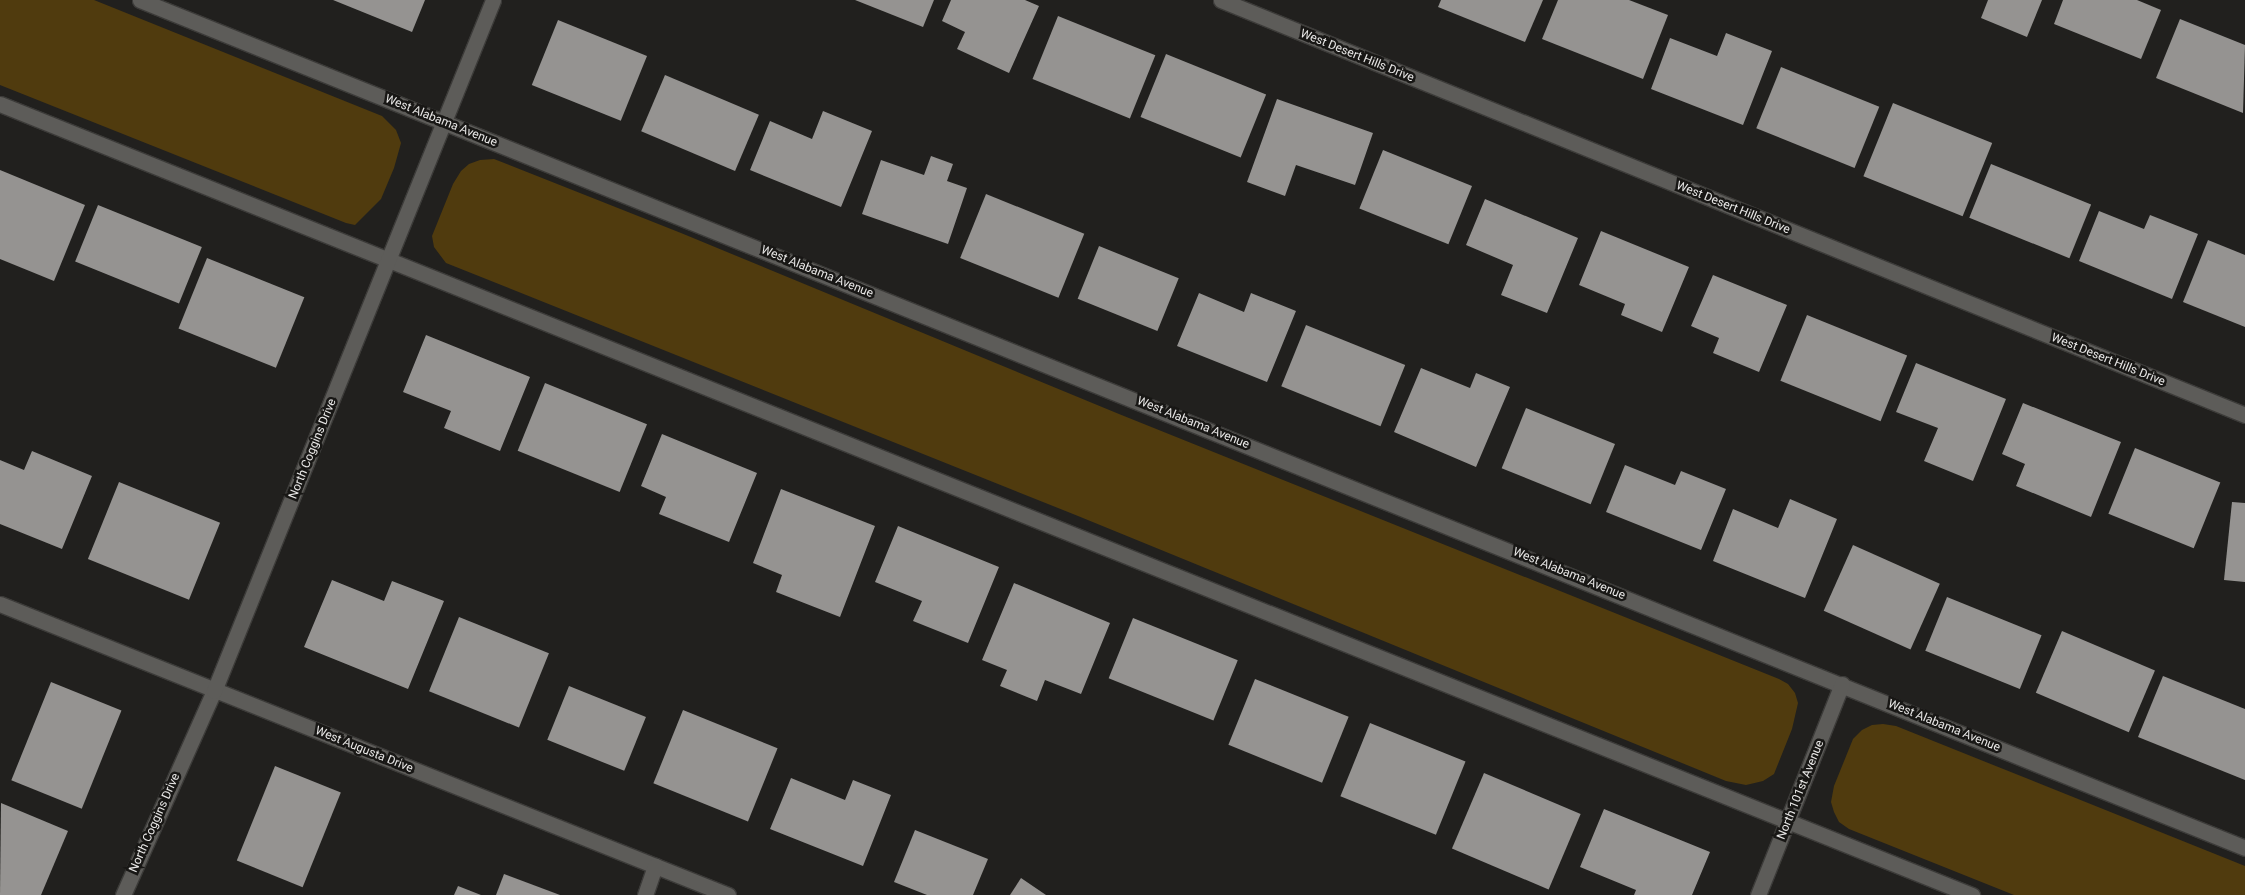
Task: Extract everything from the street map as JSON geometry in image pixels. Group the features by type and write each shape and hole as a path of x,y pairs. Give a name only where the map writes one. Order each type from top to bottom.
{"street":[{"name":"West Alabama Avenue","path":"140,0 1842,684 2245,848"},
{"name":"North Coggins Drive","path":"123,895 214,691 494,0"},
{"name":"West Desert Hills Drive","path":"1221,0 2245,415"},
{"path":"0,104 1972,895"},
{"name":"West Augusta Drive","path":"0,604 728,895"},
{"name":"North 101st Avenue","path":"1758,895 1842,684"},
{"path":"645,895 655,866"}],"shaded area":[{"path":"0,0 94,0 382,116 396,130 401,143 394,168 381,199 355,225 346,223 0,85"},
{"path":"494,159 681,233 1119,414 1779,679 1788,684 1795,693 1798,703 1792,729 1774,774 1763,781 1746,785 1726,781 1078,516 446,263 434,247 432,236 453,184 461,171 469,164 480,160"},
{"path":"1872,725 1896,726 2245,866 2245,895 2014,895 1849,829 1839,822 1834,812 1831,802 1834,786 1853,739 1862,730"}],"building":[{"path":"333,0 425,0 412,32"},
{"path":"855,0 934,0 923,27"},
{"path":"951,0 1025,0 1039,6 1009,73 957,49 965,32 942,21"},
{"path":"1441,0 1543,0 1525,42 1438,7"},
{"path":"1558,0 1629,0 1668,15 1643,79 1542,39"},
{"path":"1988,0 2042,0 2027,37 1981,18"},
{"path":"2063,0 2137,0 2161,10 2141,59 2054,24"},
{"path":"1058,16 1155,55 1130,118 1033,79"},
{"path":"2180,19 2245,45 2243,113 2156,78"},
{"path":"558,20 647,56 621,121 532,85"},
{"path":"1726,33 1772,51 1743,125 1651,89 1670,38 1717,56"},
{"path":"1166,54 1266,94 1241,158 1141,117"},
{"path":"1781,67 1879,107 1855,168 1756,128"},
{"path":"665,75 759,115 735,171 641,131"},
{"path":"1277,99 1373,133 1355,185 1296,165 1285,196 1247,182"},
{"path":"1893,103 1992,143 1963,216 1863,176"},
{"path":"823,111 872,131 841,207 750,170 770,121 812,139"},
{"path":"1383,150 1472,186 1448,244 1359,208"},
{"path":"931,156 953,164 947,181 967,188 948,244 862,214 881,160 924,175"},
{"path":"1991,164 2091,204 2069,258 1969,218"},
{"path":"0,170 85,205 54,281 0,259"},
{"path":"986,194 1084,234 1058,298 960,258"},
{"path":"1485,199 1578,238 1547,313 1501,295 1513,265 1466,245"},
{"path":"98,205 202,247 179,304 75,262"},
{"path":"2099,211 2144,229 2150,215 2198,234 2172,299 2079,261"},
{"path":"1601,231 1689,267 1662,332 1621,315 1625,304 1579,285"},
{"path":"2208,240 2245,255 2245,327 2183,302"},
{"path":"1099,246 1179,278 1157,331 1078,299"},
{"path":"207,258 304,297 276,368 179,328"},
{"path":"1713,275 1787,305 1759,372 1713,353 1719,338 1691,326"},
{"path":"1199,293 1244,312 1251,293 1296,311 1267,382 1177,346"},
{"path":"1807,315 1907,355 1881,421 1780,381"},
{"path":"1306,325 1405,365 1380,426 1281,386"},
{"path":"426,335 530,377 500,451 444,428 451,411 403,392"},
{"path":"1916,363 2006,399 1973,481 1924,461 1938,428 1896,412"},
{"path":"1421,368 1470,388 1476,373 1510,387 1476,467 1394,432"},
{"path":"545,383 647,424 620,492 518,451"},
{"path":"2023,403 2121,442 2091,517 2016,486 2025,464 2002,454"},
{"path":"1526,408 1615,444 1591,504 1502,468"},
{"path":"662,434 757,473 729,542 659,514 666,497 641,486"},
{"path":"2135,448 2220,482 2194,548 2108,514"},
{"path":"32,451 92,476 62,549 0,524 0,460 24,470"},
{"path":"1625,465 1675,485 1681,471 1726,489 1701,550 1606,512"},
{"path":"119,482 220,523 189,600 88,559"},
{"path":"781,489 875,526 840,617 776,592 782,575 753,563"},
{"path":"1790,499 1837,519 1805,598 1713,561 1733,509 1778,528"},
{"path":"2232,502 2245,503 2245,582 2224,580"},
{"path":"898,526 999,567 968,643 913,621 922,601 875,582"},
{"path":"1853,545 1940,584 1911,649 1824,611"},
{"path":"332,580 384,601 392,581 444,601 408,689 304,647"},
{"path":"1014,583 1110,623 1081,694 1045,680 1037,701 1000,686 1007,670 982,660"},
{"path":"1947,597 2042,635 2020,689 1925,651"},
{"path":"459,617 549,653 519,728 429,691"},
{"path":"1133,618 1238,660 1213,721 1109,678"},
{"path":"2062,631 2155,670 2129,732 2036,693"},
{"path":"2163,676 2245,709 2245,780 2138,737"},
{"path":"1255,679 1349,717 1322,783 1228,745"},
{"path":"51,682 121,710 82,809 11,780"},
{"path":"569,686 646,717 624,771 547,740"},
{"path":"683,710 778,748 748,821 653,783"},
{"path":"1370,723 1465,762 1436,835 1340,796"},
{"path":"275,766 341,793 303,887 237,861"},
{"path":"1484,773 1581,814 1549,890 1452,848"},
{"path":"791,778 845,800 853,780 891,795 863,866 770,829"},
{"path":"1,803 68,831 41,895 0,895"},
{"path":"1604,809 1710,852 1692,895 1634,895 1636,890 1580,867"},
{"path":"915,830 988,859 973,895 927,895 894,882"},
{"path":"504,874 560,895 496,895"},
{"path":"1021,878 1046,895 1010,895"},
{"path":"458,886 481,895 454,895"}]}
